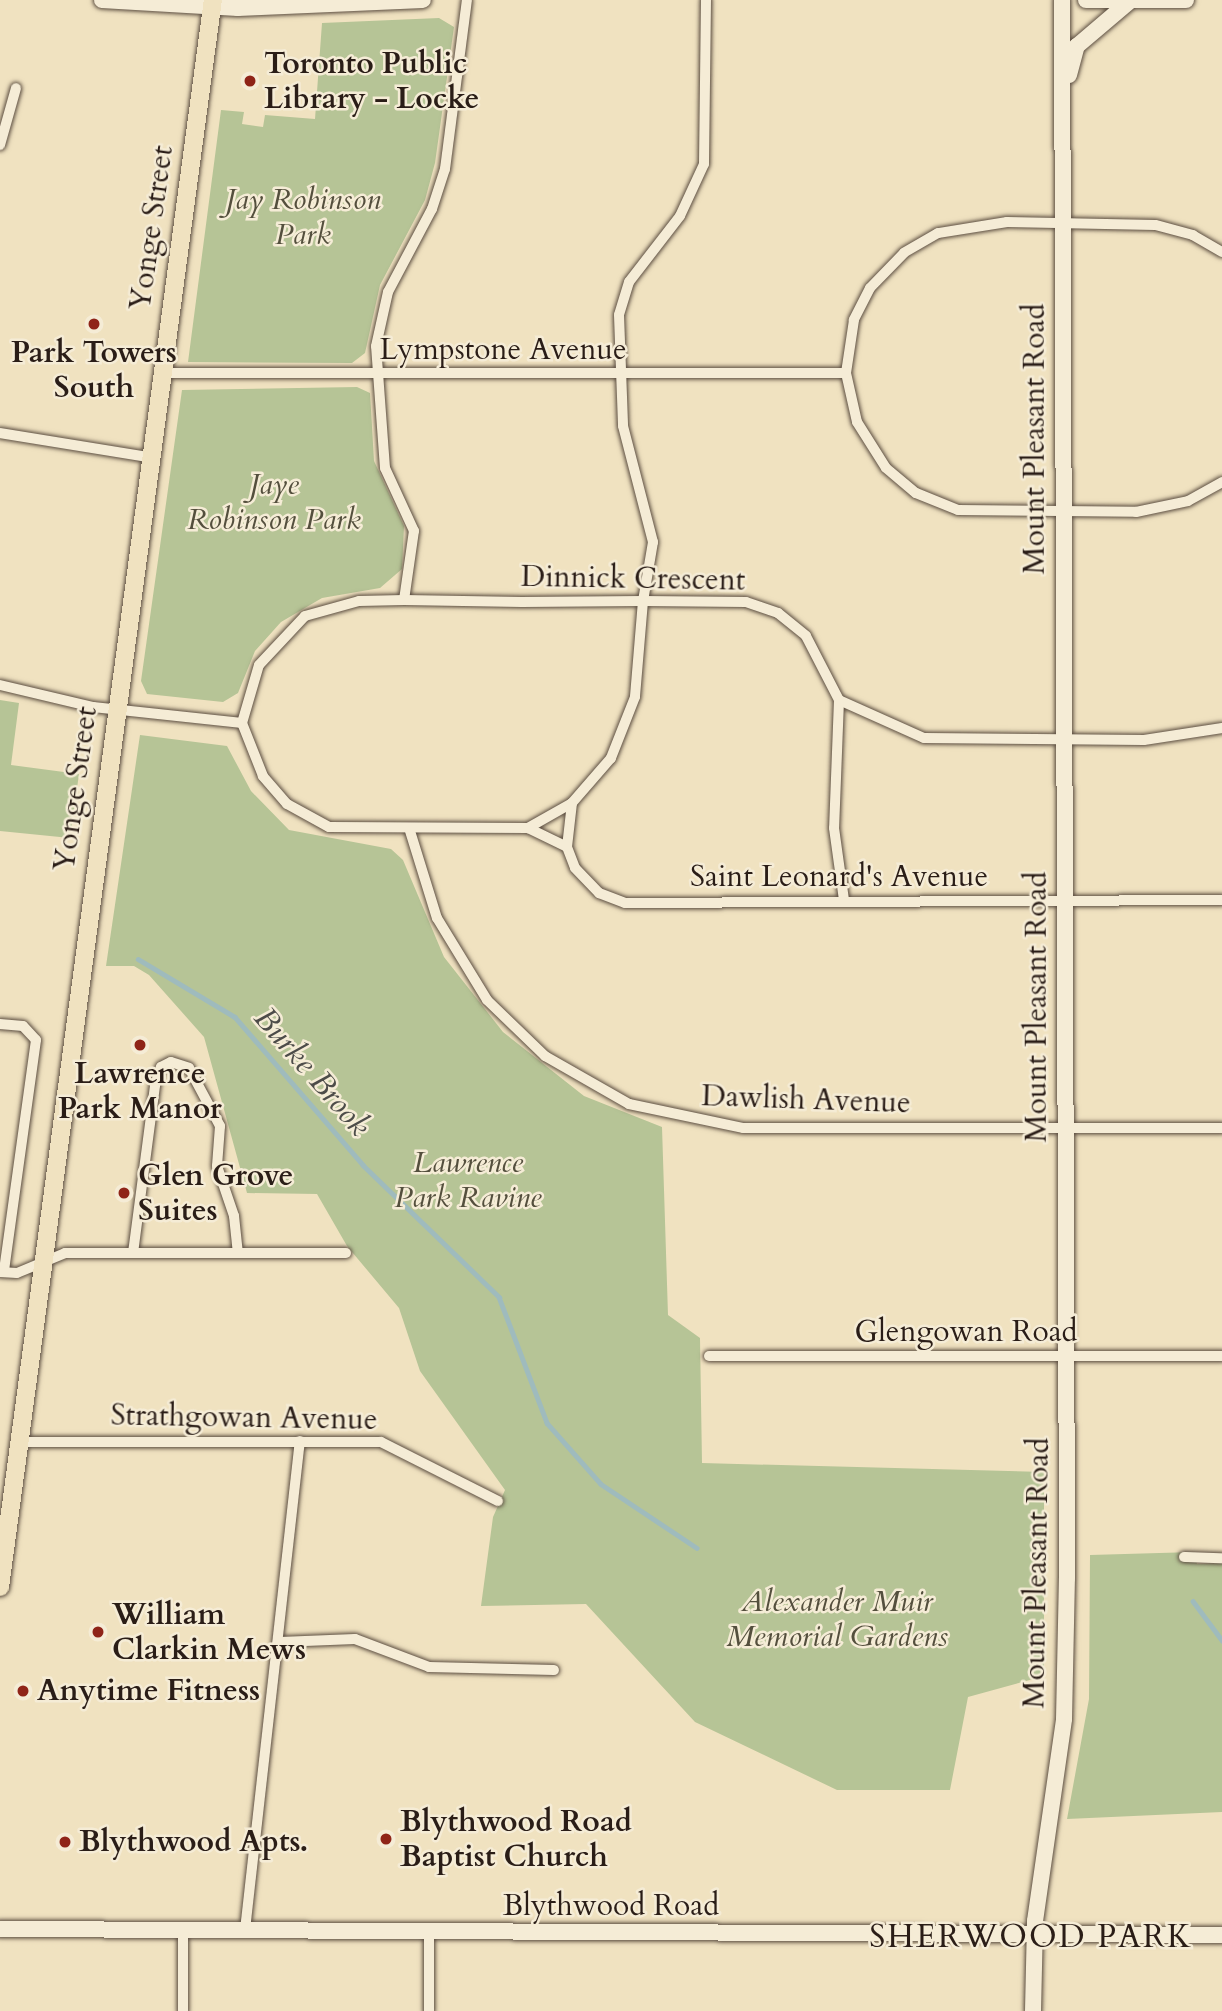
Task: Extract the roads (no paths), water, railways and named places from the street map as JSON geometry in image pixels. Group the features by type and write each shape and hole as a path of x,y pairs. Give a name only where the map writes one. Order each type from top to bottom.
{"main road":[{"path":"102,0 213,4 423,0"},
{"path":"280,0 320,4"},
{"name":"Mount Pleasant Road","path":"1033,2011 1034,1937 1064,1719 1066,1357 1062,0"},
{"path":"1086,0 1186,0"},
{"path":"1064,91 1077,46 1130,1"},
{"name":"Yonge Street","path":"0,1587 3,1534 213,4"},
{"name":"Blythwood Road","path":"0,1929 1034,1937 1222,1935"}],"street":[{"path":"404,600 414,531 385,468 379,374 375,354 383,305 445,169 467,0"},
{"path":"528,828 572,803 605,767 627,724 653,533 625,439 619,316 629,282 680,216 704,164 706,0"},
{"path":"0,145 16,88"},
{"path":"1222,252 1170,227 1064,223 962,226 916,244 879,276 862,303 846,373 865,439 886,468 916,493 958,510 1062,514 1171,507 1222,482"},
{"name":"Lympstone Avenue","path":"161,373 846,373"},
{"path":"0,433 149,457"},
{"name":"Dinnick Crescent","path":"242,723 259,666 289,628 338,604 404,600 643,601 769,608 812,643 839,700"},
{"path":"0,685 116,710 242,723 263,776 301,814 345,830 528,828 567,847 572,803"},
{"path":"844,900 835,837 839,700 924,738 1170,738 1222,728"},
{"name":"Dawlish Avenue","path":"410,831 437,918 482,994 545,1056 619,1100 654,1113 743,1128 1222,1128"},
{"name":"Saint Leonard's Avenue","path":"567,847 589,885 625,902 1222,900"},
{"path":"0,1024 23,1026 36,1041 2,1272 41,1263 65,1253 346,1253"},
{"path":"133,1253 155,1085 161,1066 172,1062 189,1068 220,1126 217,1166 234,1216 238,1253"},
{"name":"Glengowan Road","path":"709,1356 1222,1356"},
{"path":"245,1930 280,1642 300,1441"},
{"name":"Strathgowan Avenue","path":"17,1442 300,1441 397,1446 498,1501"},
{"path":"1184,1557 1222,1558"},
{"path":"280,1642 355,1639 429,1667 554,1670"},
{"path":"183,1929 183,2011"},
{"path":"429,1933 429,2011"}],"waterway":[{"name":"Burke Brook","path":"138,959 235,1017 363,1165 499,1297 547,1423 601,1484 697,1548"},
{"name":"Burke Brook","path":"1193,1601 1222,1640"}],"place":[{"name":"Toronto Public Library - Locke","path":"250,81"},
{"name":"Park Towers South","path":"94,324"},
{"name":"Lawrence Park Manor","path":"140,1045"},
{"name":"Glen Grove Suites","path":"124,1193"},
{"name":"William Clarkin Mews","path":"98,1632"},
{"name":"Anytime Fitness","path":"23,1691"},
{"name":"Blythwood Road Baptist Church","path":"386,1839"},
{"name":"Blythwood Apts.","path":"65,1842"}],"district":[{"name":"SHERWOOD PARK","path":"1031,1937"}],"park label":[{"name":"Jay Robinson Park","path":"303,217"},
{"name":"Jaye Robinson Park","path":"274,502"},
{"name":"Lawrence Park Ravine","path":"468,1180"},
{"name":"Alexander Muir Memorial Gardens","path":"837,1619"}]}
